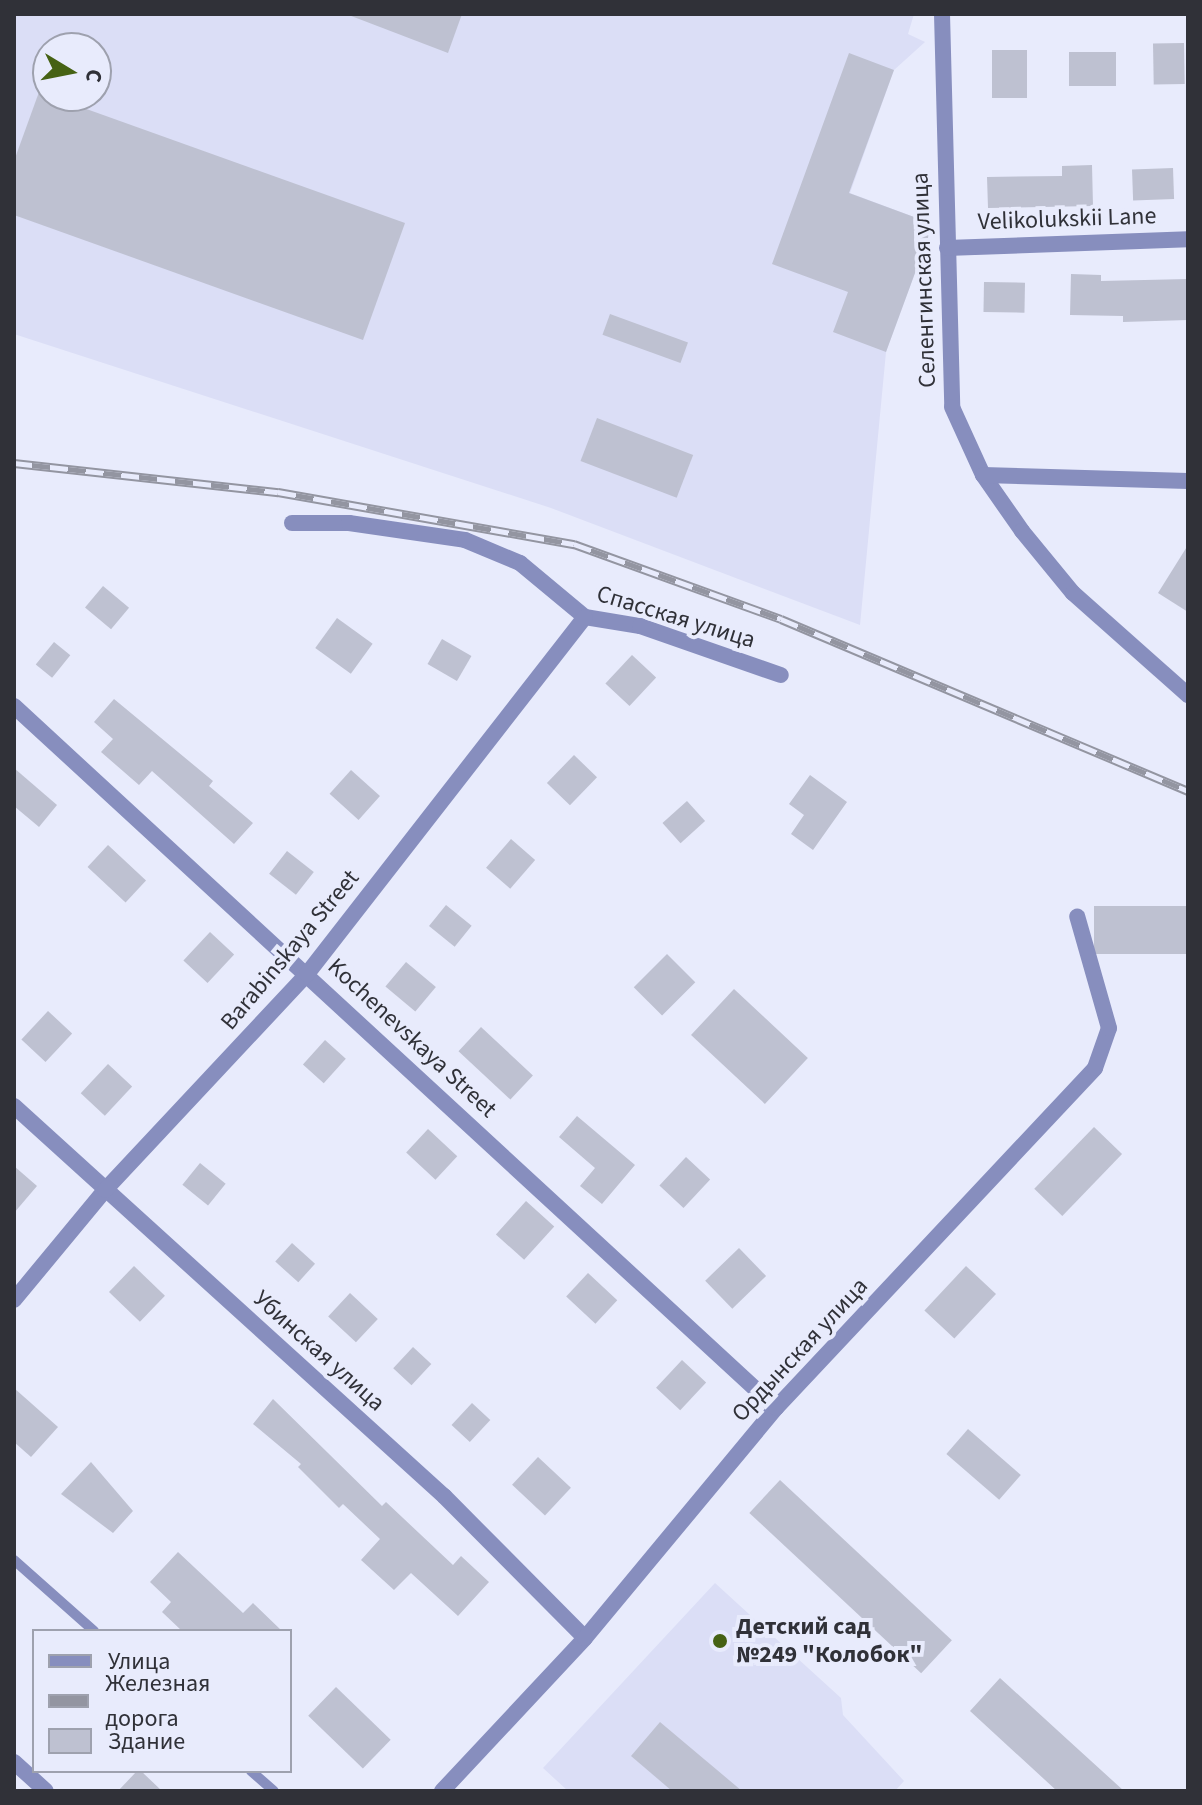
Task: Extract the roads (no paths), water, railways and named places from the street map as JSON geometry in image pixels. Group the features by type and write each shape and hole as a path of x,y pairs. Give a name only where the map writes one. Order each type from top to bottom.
{"street":[{"name":"Селенгинская улица","path":"942,14 952,407 983,475 1073,593 1188,695"},
{"name":"Velikolukskii Lane","path":"947,248 1188,239"},
{"path":"983,475 1188,481"},
{"name":"Спасская улица","path":"292,523 349,523 465,540 520,563 585,617 640,626 781,675"},
{"name":"Barabinskaya Street","path":"14,1300 105,1190 307,974 585,617"},
{"name":"Kochenevskaya Street","path":"14,706 776,1408"},
{"name":"Ордынская улица","path":"442,1791 585,1638 776,1408 1095,1068 1109,1028 1077,916"},
{"name":"Убинская улица","path":"14,1106 444,1496 585,1638"},
{"path":"14,1762 46,1791"}],"lane":[{"path":"14,1560 92,1629"},
{"path":"253,1773 274,1791"}],"railway":[{"path":"14,463 278,492 574,544 781,619 1188,791"}],"place":[{"name":"Детский сад №249 \"Колобок\"","path":"720,1641"}]}
